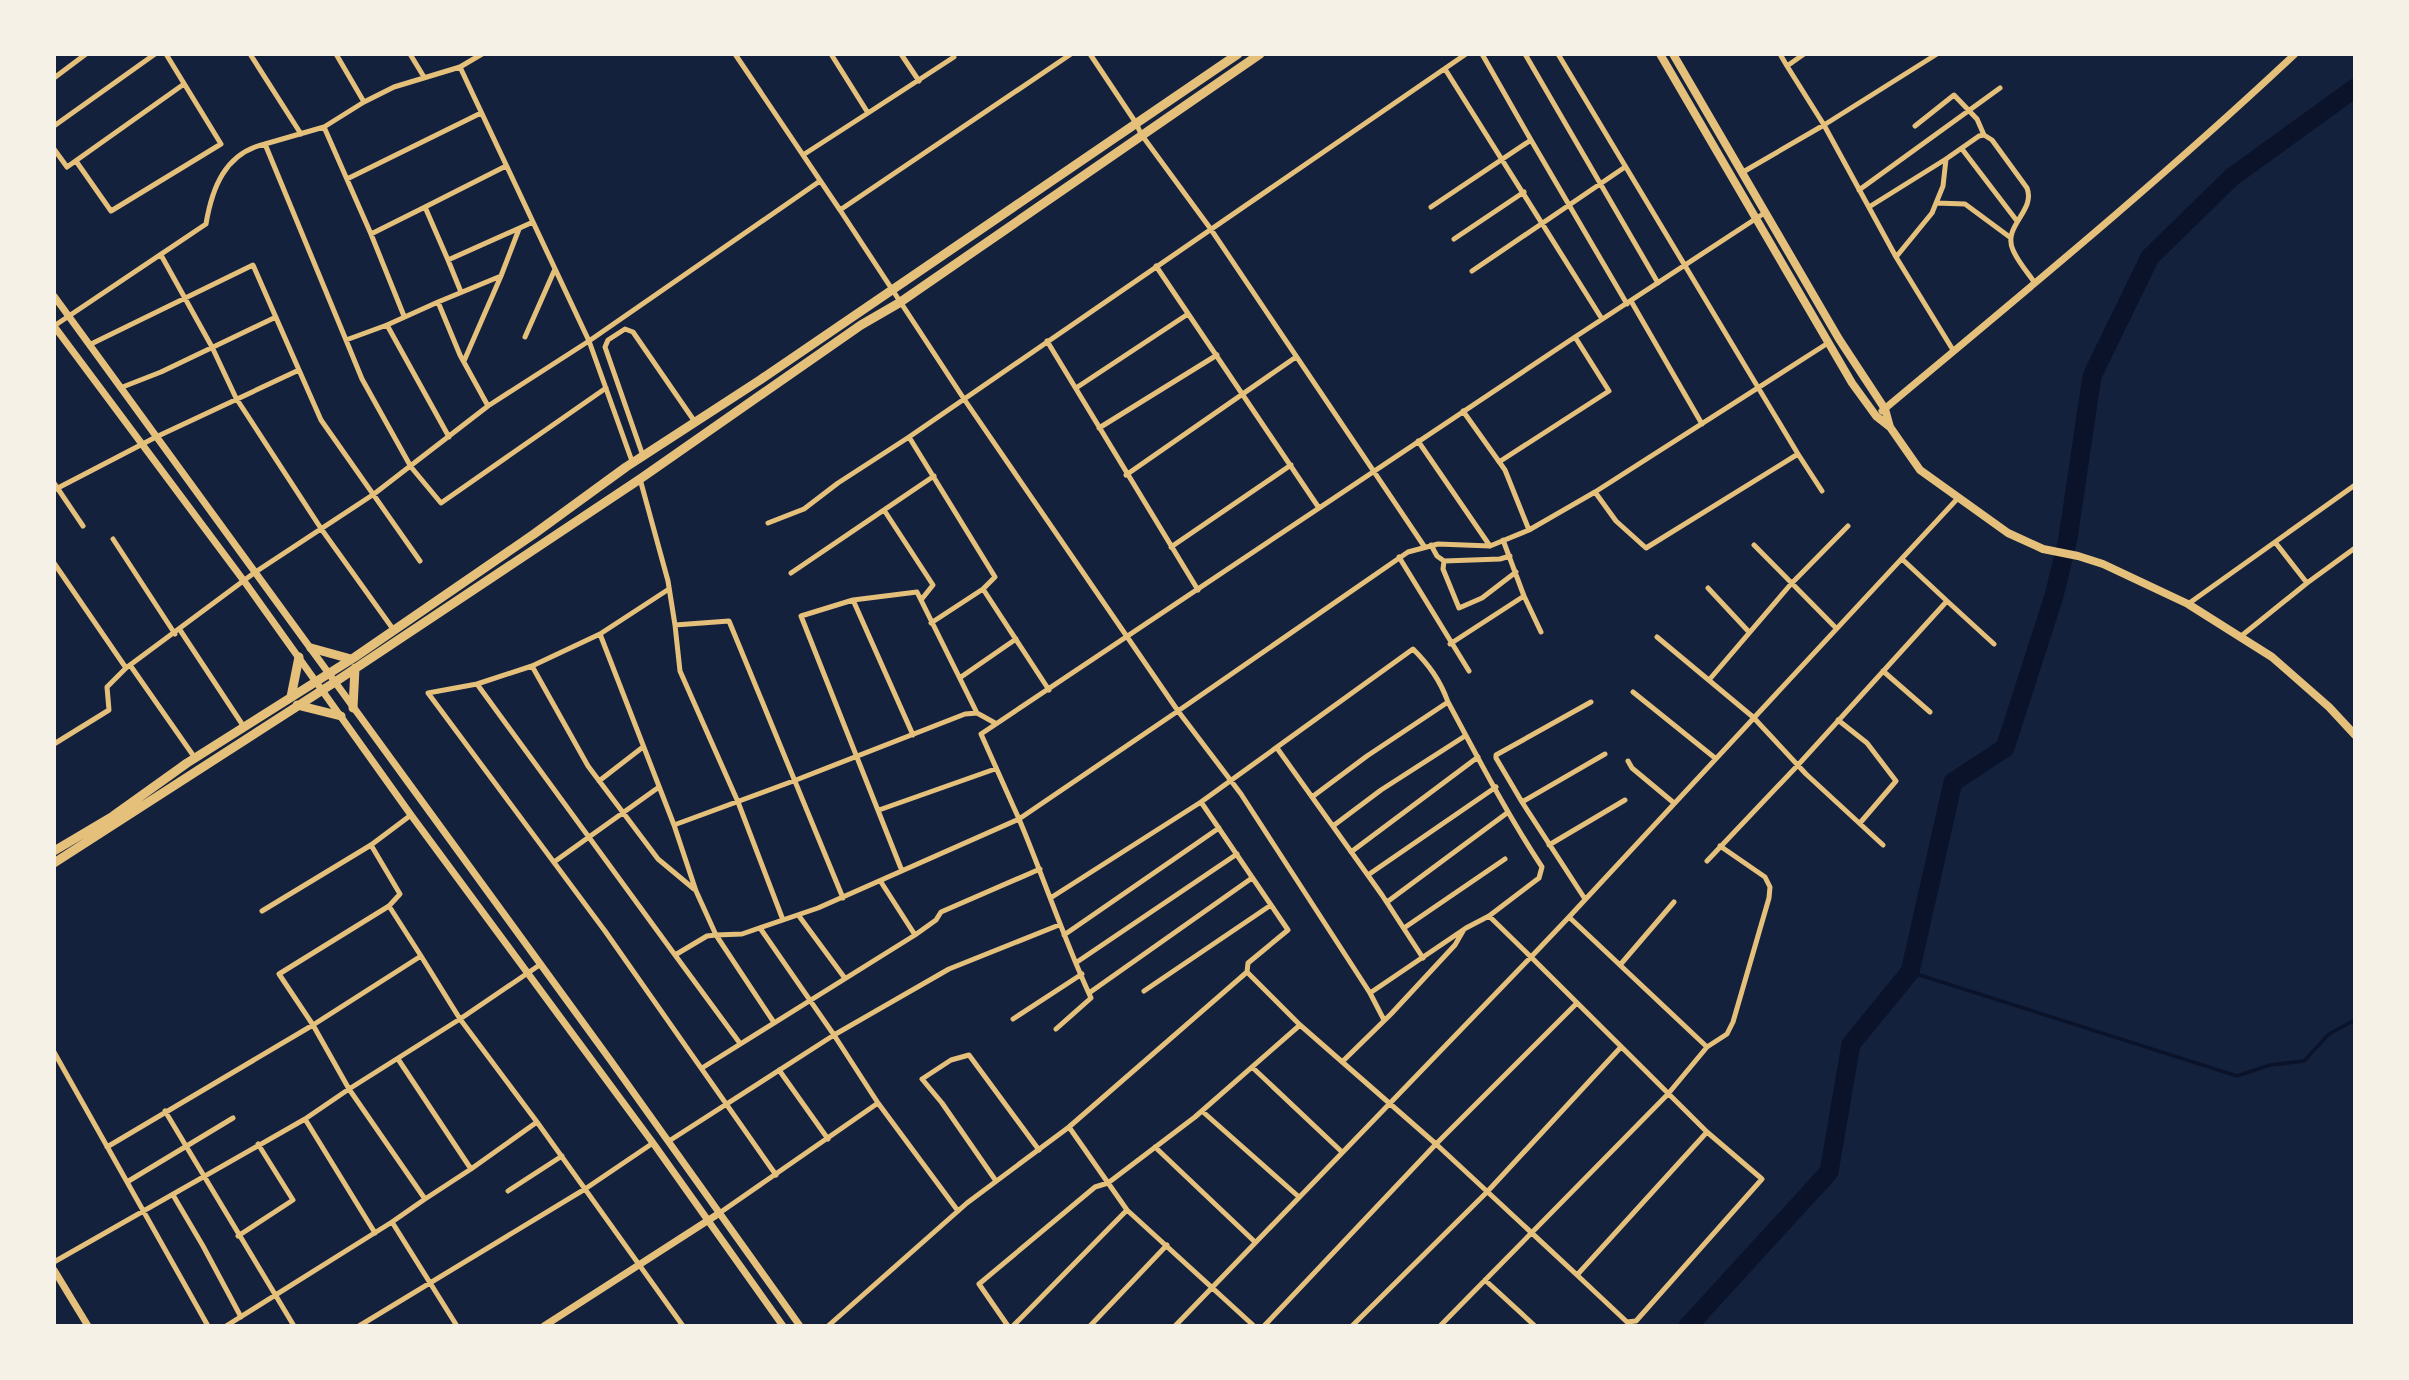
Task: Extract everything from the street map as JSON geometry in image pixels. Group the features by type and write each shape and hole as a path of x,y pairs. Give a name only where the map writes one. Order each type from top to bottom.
{"highway":[{"path":"353,708 353,664 393,629 534,534 643,456 891,291 1238,54"},
{"path":"54,863 294,701 640,479 1259,54"},
{"path":"311,648 353,664"},
{"path":"294,701 299,657"},
{"path":"54,851 113,816 154,785 244,727 294,701 341,716"}],"main road":[{"path":"1660,54 1852,383 1920,470 2008,533 2043,549 2103,564 2188,604 2273,657 2329,707 2355,735"},
{"path":"1673,54 1839,339 1885,409 1889,427"}],"street":[{"path":"54,78 86,54"},
{"path":"54,126 155,54"},
{"path":"76,161 111,211 221,144 166,54"},
{"path":"250,54 301,134"},
{"path":"336,54 364,102"},
{"path":"410,54 424,77"},
{"path":"482,54 460,67 394,87 324,127 255,146 236,158 220,176 209,201 206,224 54,326 244,580 411,815 653,1143 783,1326"},
{"path":"735,54 899,303 1127,638 1248,805 1370,993 1384,1020"},
{"path":"831,54 868,113"},
{"path":"901,54 919,80"},
{"path":"840,210 1071,54"},
{"path":"1090,54 1136,122 1141,134 1210,228 1424,547"},
{"path":"768,523 804,509 838,482 909,437 1466,54"},
{"path":"1482,54 1702,424"},
{"path":"1525,54 1658,283"},
{"path":"1558,54 1757,388 1822,491"},
{"path":"1780,54 1824,125 1896,257 1954,351"},
{"path":"1787,66 1804,54"},
{"path":"1743,172 1937,54"},
{"path":"1876,416 2226,118 2295,54"},
{"path":"803,155 955,55"},
{"path":"460,67 589,341 633,464"},
{"path":"1445,69 1602,319"},
{"path":"54,149 67,167 184,84"},
{"path":"1859,190 2000,88"},
{"path":"1915,126 1954,95 1977,119 1984,135 1992,140 2030,195 2027,207 2013,228 2011,238 2012,248 2035,283"},
{"path":"347,179 481,113"},
{"path":"324,127 404,316"},
{"path":"1869,207 1984,135"},
{"path":"1431,207 1531,140"},
{"path":"265,144 362,379 411,467 441,503 606,388"},
{"path":"1962,149 2017,221"},
{"path":"1896,257 1932,213 1943,186 1946,159"},
{"path":"371,234 506,166"},
{"path":"1472,271 1625,167"},
{"path":"54,744 109,710 107,687 128,667 244,580 374,494 488,406 589,341 820,181"},
{"path":"1454,239 1524,192"},
{"path":"1936,203 1965,204 2011,238"},
{"path":"425,207 461,292"},
{"path":"1056,1029 1091,998 1059,925 1052,897 981,734 1372,471 1766,212"},
{"path":"448,260 533,222"},
{"path":"464,361 519,229"},
{"path":"161,256 212,347 236,398 322,530 393,629"},
{"path":"89,345 253,265 321,421 420,561"},
{"path":"1156,266 1319,508"},
{"path":"524,338 555,269"},
{"path":"346,340 387,326 404,316 501,276"},
{"path":"54,296 541,964 800,1326"},
{"path":"438,302 464,361 488,406"},
{"path":"1076,388 1188,314"},
{"path":"120,388 276,317"},
{"path":"387,326 449,437"},
{"path":"643,456 605,347 608,340 625,329 633,332 695,422"},
{"path":"1499,462 1609,391 1575,337"},
{"path":"1047,341 1198,590"},
{"path":"675,955 707,936 742,934 799,916 1019,819 1399,558 1431,545 1490,546 1529,530 1595,492 1828,343"},
{"path":"1099,428 1217,355"},
{"path":"1126,475 1296,357"},
{"path":"83,526 56,487 236,398 299,370"},
{"path":"1463,411 1504,470 1529,530"},
{"path":"909,437 995,577 983,589 931,623"},
{"path":"1418,441 1490,546"},
{"path":"1595,492 1616,521 1646,548 1798,454"},
{"path":"1171,547 1291,466"},
{"path":"791,573 934,477"},
{"path":"640,479 669,589 680,671 738,802 783,920"},
{"path":"2188,604 2352,487 2355,496"},
{"path":"1175,1326 1569,917 1959,497"},
{"path":"884,510 933,585 921,600"},
{"path":"1709,680 1791,584 1848,526"},
{"path":"113,539 244,727"},
{"path":"1503,540 1541,632"},
{"path":"2276,542 2307,583"},
{"path":"1431,545 1437,556 1444,561 1500,559 1510,556"},
{"path":"1754,545 1836,628"},
{"path":"2240,637 2355,548"},
{"path":"1399,558 1469,671"},
{"path":"1902,559 1994,644"},
{"path":"1444,561 1443,569 1460,608 1482,598 1516,572"},
{"path":"54,563 195,758"},
{"path":"1708,587 1749,632"},
{"path":"669,589 600,634 532,666 477,684 428,693 554,862 776,1175"},
{"path":"983,589 1049,690"},
{"path":"902,872 801,616 853,600 917,592 977,713"},
{"path":"1450,644 1524,596"},
{"path":"853,600 913,735"},
{"path":"1706,861 1798,765 1947,601"},
{"path":"675,625 729,621 843,898"},
{"path":"600,634 674,825 696,891 716,936 773,1021"},
{"path":"1657,637 1753,717 1798,765 1883,845"},
{"path":"961,677 1016,639"},
{"path":"1052,897 1201,802 1413,649 1430,665 1441,684 1465,736 1496,788 1507,813 1542,867 1542,872 1539,878 1489,916 1466,928 1370,993"},
{"path":"532,666 588,766 658,859 696,891"},
{"path":"1883,671 1930,712"},
{"path":"477,684 740,1042"},
{"path":"1633,692 1715,758"},
{"path":"1312,797 1367,756 1448,702"},
{"path":"1585,899 1522,802 1496,755 1591,702"},
{"path":"674,825 965,713 977,713 995,723"},
{"path":"1838,720 1867,743 1896,781 1860,823"},
{"path":"1333,826 1381,790 1465,736"},
{"path":"599,781 643,747"},
{"path":"1277,748 1387,902 1423,958"},
{"path":"1522,802 1605,754"},
{"path":"1351,852 1478,757"},
{"path":"1629,761 1632,768 1674,803"},
{"path":"878,810 995,769"},
{"path":"554,862 659,787"},
{"path":"1368,875 1496,788"},
{"path":"1549,845 1625,800"},
{"path":"828,1326 958,1211 1069,1127 1247,972 1248,963 1287,930 1201,802"},
{"path":"1387,902 1507,813"},
{"path":"262,911 371,845 411,815"},
{"path":"1064,935 1219,828"},
{"path":"371,845 400,894 389,906 279,974 313,1025 349,1088 425,1199"},
{"path":"1440,1326 1668,1094 1707,1047 1727,1034 1733,1022 1770,887 1765,877 1720,846"},
{"path":"1077,962 1237,854"},
{"path":"1404,928 1505,859"},
{"path":"702,1068 773,1021 915,935 936,920 941,912 1040,869"},
{"path":"1089,993 1252,878"},
{"path":"881,882 915,935"},
{"path":"1620,965 1674,902"},
{"path":"1144,991 1271,905"},
{"path":"389,906 460,1019 562,1156 680,1325"},
{"path":"799,916 844,977"},
{"path":"1247,972 1300,1025 1436,1144 1627,1322 1636,1321 1762,1180 1707,1132 1489,916"},
{"path":"1569,917 1707,1047"},
{"path":"668,1141 834,1035 949,969 1059,925"},
{"path":"760,928 878,1103 958,1211"},
{"path":"1342,1062 1455,945 1466,928"},
{"path":"107,1147 313,1025 421,956"},
{"path":"54,1262 304,1119 541,964"},
{"path":"1013,1019 1082,974"},
{"path":"1264,1326 1436,1144 1577,1003"},
{"path":"1127,1210 1011,1326 979,1284 1095,1187 1108,1183 1202,1111 1300,1025"},
{"path":"1352,1326 1487,1192 1621,1047"},
{"path":"54,1052 208,1326"},
{"path":"996,1181 922,1079 951,1060 969,1055 1038,1150"},
{"path":"398,1059 471,1169"},
{"path":"1252,1067 1342,1152"},
{"path":"779,1070 828,1139"},
{"path":"544,1326 707,1222 878,1103"},
{"path":"165,1111 294,1326"},
{"path":"1202,1111 1298,1197"},
{"path":"127,1182 233,1118"},
{"path":"304,1119 375,1233"},
{"path":"226,1326 392,1222 537,1122"},
{"path":"1069,1127 1127,1210 1254,1326"},
{"path":"1577,1275 1707,1132"},
{"path":"359,1326 585,1189 653,1143"},
{"path":"238,1236 293,1200 258,1144"},
{"path":"1155,1147 1255,1242"},
{"path":"508,1191 562,1156"},
{"path":"173,1195 204,1246 241,1317"},
{"path":"392,1222 457,1326"},
{"path":"1090,1326 1167,1245"},
{"path":"54,1270 88,1326"},
{"path":"1485,1280 1535,1326"}],"waterway":[{"path":"1688,1326 1829,1172 1851,1044 1910,972 1953,782 2005,748 2054,596 2068,538 2092,376 2150,257 2232,177 2355,88"},
{"path":"1910,972 2237,1076 2270,1065 2304,1061 2329,1034 2355,1020"}]}
